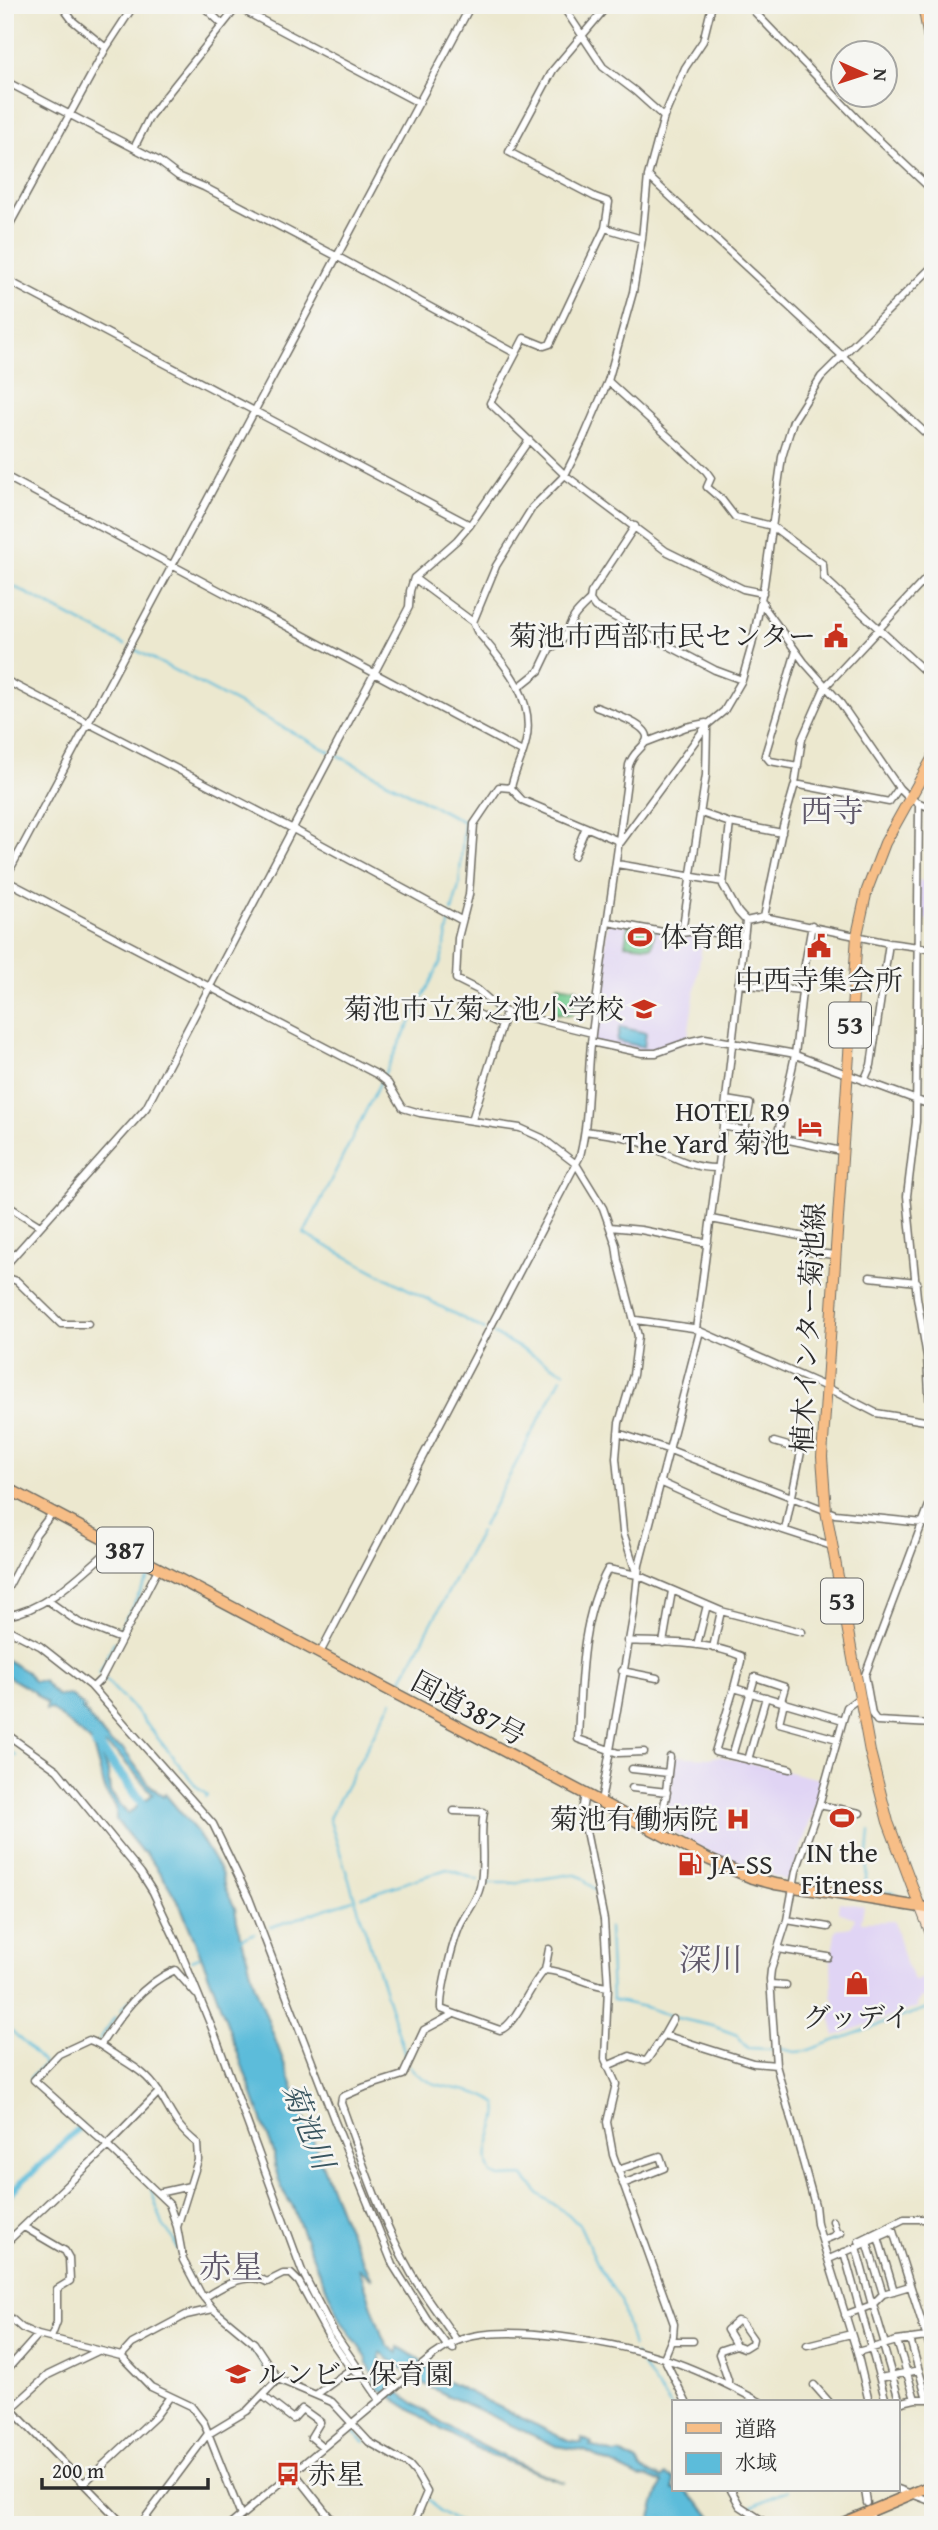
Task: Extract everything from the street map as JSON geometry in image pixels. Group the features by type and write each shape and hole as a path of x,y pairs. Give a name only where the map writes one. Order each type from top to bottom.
{"highway":[{"name":"国道387号","path":"5,1487 730,1869 752,1878 793,1887 933,1909"},
{"path":"838,2525 903,2491 933,2485"}],"main road":[{"path":"923,5 933,62"},
{"name":"植木インター菊池線","path":"920,1907 883,1804 859,1698 861,1683 832,1546 822,1457 857,935 872,875 888,837 914,802 933,757"}],"street":[{"path":"61,5 73,21 106,48"},
{"path":"5,233 106,48 134,5"},
{"path":"202,5 222,24"},
{"path":"471,5 5,879 378,1075 388,1083 403,1108 520,1128 542,1138 576,1164 610,1227 636,1320 638,1336 634,1375 618,1433 616,1458 624,1532 637,1575"},
{"path":"562,5 603,67 664,117"},
{"path":"608,5 553,70 509,152 609,202 605,228 550,344 544,346 524,338 491,403 565,475 671,554 743,589 763,593"},
{"path":"473,622 496,566 532,508 565,475 608,381 633,292 642,239 648,176 664,117 685,68 703,41 712,5"},
{"path":"748,5 865,127 933,191"},
{"path":"134,148 150,116 238,6 419,103"},
{"path":"5,81 157,160 178,176 337,256 516,354"},
{"path":"648,176 933,440"},
{"path":"605,228 642,239"},
{"path":"621,842 707,725 724,711 743,680 763,593 782,457 790,429 812,389 933,266"},
{"path":"5,279 470,525"},
{"path":"608,381 706,471 711,478 707,488 722,500 735,517 772,526 823,564 824,578 933,678"},
{"path":"5,1266 146,1108 409,607 414,578 470,525 529,440"},
{"path":"5,476 522,752"},
{"path":"519,687 539,671 550,648 565,639 574,617 590,600 597,582 635,526"},
{"path":"764,917 803,739 825,687 933,571"},
{"path":"414,578 473,622 519,687 527,706 528,722 526,741 511,788"},
{"path":"763,593 764,607 869,741 899,788 914,802 933,809"},
{"path":"590,600 595,607 651,634 715,670 743,680"},
{"path":"796,651 765,755 770,761 798,765"},
{"path":"5,680 293,829 461,920"},
{"path":"596,707 643,727 647,742"},
{"path":"320,1653 576,1164 586,1131 592,1033 632,756 647,742 686,727 707,725"},
{"path":"686,932 683,926 706,775 707,725"},
{"path":"795,784 889,802 899,788"},
{"path":"592,1033 506,1012 486,995 456,979 458,938 469,895 474,824 499,787 511,788 522,800 621,842"},
{"path":"914,802 918,946 914,1148 907,1196 917,1297 930,1355 933,1465"},
{"path":"701,813 782,833"},
{"path":"601,1802 634,1612 637,1575 698,1330 746,920 731,901 723,882 730,822"},
{"path":"574,856 586,827"},
{"path":"617,864 723,882"},
{"path":"746,920 764,917 889,943 933,949"},
{"path":"608,922 674,934 696,931 744,936"},
{"path":"777,1137 795,1055 812,925"},
{"path":"864,1081 871,1065 889,943"},
{"path":"738,984 802,990"},
{"path":"461,1006 502,1026"},
{"path":"472,1119 506,1012"},
{"path":"591,1042 649,1054 705,1038 732,1043 795,1055 933,1106"},
{"path":"726,1100 750,1104 746,1130"},
{"path":"723,1126 841,1151"},
{"path":"586,1131 638,1141 674,1158 706,1168 718,1168"},
{"path":"5,1204 40,1226"},
{"path":"711,1219 808,1238 810,1252 834,1255"},
{"path":"610,1227 708,1241"},
{"path":"5,1277 17,1281 61,1324 88,1324"},
{"path":"870,1277 917,1282"},
{"path":"636,1320 676,1324 698,1330 876,1413 931,1422"},
{"path":"618,1433 670,1450 826,1511 933,1524"},
{"path":"774,1442 801,1452 785,1530"},
{"path":"660,1482 722,1510 832,1546"},
{"path":"933,1489 861,1683 877,1721 933,1724"},
{"path":"5,1593 36,1534 53,1512"},
{"path":"5,1616 27,1611 47,1600 115,1545"},
{"path":"93,1687 101,1679 159,1569"},
{"path":"644,1752 626,1754 578,1739 582,1665 593,1609 608,1569 637,1575 722,1611 802,1632"},
{"path":"663,1643 673,1591"},
{"path":"47,1600 78,1622 121,1639"},
{"path":"697,1645 707,1605"},
{"path":"713,1648 722,1611"},
{"path":"5,1628 40,1646 93,1687 212,1824 249,1898 393,2264 427,2319 449,2347"},
{"path":"627,1641 697,1645 741,1657 715,1752 790,1769"},
{"path":"622,1671 657,1678"},
{"path":"732,1756 755,1677 785,1687 779,1723 837,1739"},
{"path":"734,1688 843,1720"},
{"path":"748,1760 766,1697"},
{"path":"859,1698 847,1707 819,1805 796,1871 787,1920 771,1970 771,1984 776,2065 815,2205 817,2224 824,2239 868,2400"},
{"path":"5,1733 57,1770 141,1873 165,1916 201,2001 302,2271 334,2333 380,2400"},
{"path":"658,1832 670,1757"},
{"path":"632,1769 668,1773"},
{"path":"632,1788 666,1791"},
{"path":"585,1794 582,1811 604,1913 608,1987 605,2059 615,2080 616,2089 608,2116 608,2133 618,2170 674,2324 664,2358 685,2400"},
{"path":"819,1805 860,1813"},
{"path":"454,1811 484,1812 481,1884 477,1897 460,1925 441,2009 496,2029 504,2029 545,1970 550,1949"},
{"path":"920,1907 933,1940"},
{"path":"787,1920 828,1927"},
{"path":"778,1949 828,1957"},
{"path":"545,1970 608,1987"},
{"path":"101,2043 120,2015 138,1996 172,1971 179,1973 201,2001"},
{"path":"771,1984 786,1985"},
{"path":"454,2015 443,2018 424,2030 409,2065 401,2076 342,2097 341,2103 401,2252 412,2274 457,2341"},
{"path":"607,2066 630,2056 647,2060 673,2019"},
{"path":"664,2035 753,2063 776,2065"},
{"path":"177,2227 191,2175 198,2160 197,2143 185,2134 170,2115 159,2092 142,2073 101,2043 89,2040 59,2054 34,2080 108,2145 169,2204 177,2227 183,2260 204,2298 213,2309 254,2343 278,2379 332,2402 369,2442 409,2465 427,2493 413,2525"},
{"path":"5,2244 159,2092"},
{"path":"618,2170 660,2156 664,2168 624,2184"},
{"path":"158,2193 190,2186"},
{"path":"828,2257 904,2219 933,2219"},
{"path":"824,2239 839,2234 833,2221"},
{"path":"23,2227 65,2251 69,2258 70,2281 57,2289 57,2322 51,2338"},
{"path":"828,2257 892,2231 933,2357"},
{"path":"878,2237 894,2291"},
{"path":"867,2242 883,2294"},
{"path":"856,2247 898,2400"},
{"path":"844,2252 885,2400"},
{"path":"204,2298 245,2280 260,2278 267,2282 283,2274 291,2274 299,2282 330,2339 351,2369 367,2381"},
{"path":"845,2315 872,2305 883,2294 910,2286"},
{"path":"121,2356 132,2344 186,2315 213,2309"},
{"path":"5,2313 22,2328 38,2335 121,2356 150,2387 198,2412 246,2525"},
{"path":"728,2385 719,2354 721,2350 736,2345 744,2348 752,2343 753,2339 741,2322 737,2321 727,2330 736,2345"},
{"path":"807,2345 851,2333"},
{"path":"230,2525 380,2400 457,2341 487,2334 542,2336 609,2345 664,2358 756,2400"},
{"path":"5,2372 38,2335"},
{"path":"857,2352 897,2341 926,2337"},
{"path":"900,2403 930,2399 910,2339"},
{"path":"671,2341 693,2341"},
{"path":"897,2341 915,2399"},
{"path":"11,2409 47,2375 98,2351"},
{"path":"317,2394 351,2369"},
{"path":"864,2382 919,2370"},
{"path":"140,2525 207,2435 247,2411 278,2379"},
{"path":"814,2385 828,2400"},
{"path":"263,2396 293,2419 302,2409 320,2422 311,2437 323,2447"},
{"path":"84,2483 155,2417 169,2398"},
{"path":"5,2403 124,2525"},
{"path":"294,2472 336,2525"},
{"path":"903,2491 933,2502"},
{"path":"732,2492 740,2506 769,2525"},
{"path":"865,2492 867,2503"}],"shaded area":[{"path":"918,880 933,884 933,920 918,919"},
{"name":"菊池市立菊之池小学校","path":"608,922 703,938 687,1042 656,1053 591,1042"},
{"name":"菊池有働病院","path":"671,1756 719,1756 824,1780 790,1881 729,1862 663,1827 669,1795"},
{"path":"839,1902 864,1906 861,1922 894,1921 905,1963 915,1981 933,1975 933,1995 920,1999 916,2005 918,2007 835,2036 828,2007 836,2004 832,1996 831,1958 836,1929 851,1927 855,1918 838,1912"}],"green space":[{"name":"体育館","path":"628,925 655,929 652,947 625,944"},
{"path":"558,985 577,988 572,1015 554,1013"}],"water":[{"path":"620,1027 646,1033 644,1047 617,1041"},
{"path":"5,1659 27,1672 33,1681 43,1681 57,1696 71,1695 85,1708 82,1709 110,1743 123,1749 149,1784 163,1797 165,1794 197,1832 221,1872 235,1908 255,1986 341,2214 372,2280 359,2268 388,2346 398,2353 398,2347 410,2353 442,2379 569,2441 582,2443 582,2438 592,2443 590,2446 615,2454 620,2453 637,2462 641,2469 662,2479 665,2475 672,2478 672,2492 687,2492 721,2525 648,2525 662,2483 648,2477 640,2478 585,2451 556,2446 427,2386 380,2353 381,2370 386,2379 419,2407 489,2450 564,2483 490,2455 442,2430 377,2388 366,2357 342,2322 292,2205 281,2187 274,2153 214,1988 181,1907 145,1852 142,1852 116,1820 116,1807 106,1793 92,1743 51,1709 46,1710 47,1704 31,1690 5,1675","holes":["104,1745 117,1753 153,1794 128,1814 110,1792 108,1771 102,1759"]}],"waterway":[{"path":"5,582 125,645"},
{"path":"130,647 330,752"},
{"path":"335,754 464,822 459,886 452,911"},
{"path":"451,916 441,961 304,1234 485,1330"},
{"path":"494,1334 564,1372"},
{"path":"483,1526 561,1378"},
{"path":"401,1681 480,1532"},
{"path":"119,1631 149,1576 146,1570 120,1555"},
{"path":"99,1674 114,1642"},
{"path":"105,1679 140,1716 197,1787 207,1795 205,1797"},
{"path":"392,1701 329,1818 407,2060"},
{"name":"菊池川","path":"96,1744 148,1813"},
{"path":"5,1750 16,1756"},
{"path":"870,1831 865,1890 873,1891"},
{"path":"362,1897 447,1869 478,1880"},
{"path":"484,1883 513,1883 573,1874 581,1877 595,1890"},
{"path":"881,1892 896,1893"},
{"path":"271,1927 353,1900"},
{"path":"609,1928 612,2000 713,2026 737,2035 748,2048 772,2049"},
{"path":"240,1940 255,1933"},
{"path":"192,1960 199,1957"},
{"path":"163,1973 173,1967"},
{"path":"153,1979 157,1975"},
{"path":"120,2011 129,2001"},
{"path":"778,2048 795,2052 806,2051 933,2006"},
{"path":"99,2040 115,2017"},
{"path":"5,2024 43,2062 44,2065 30,2078 37,2087"},
{"path":"409,2065 428,2081 475,2093 497,2104 498,2112 488,2155 492,2174 500,2177 523,2176 539,2194 580,2226 600,2269 621,2301 633,2347"},
{"path":"32,2173 81,2126"},
{"path":"5,2198 28,2176"},
{"path":"151,2190 163,2225 175,2241 178,2251"},
{"path":"183,2267 192,2283"},
{"path":"214,2316 248,2345 272,2377"},
{"path":"635,2353 672,2407"},
{"path":"281,2385 289,2387"},
{"path":"351,2430 365,2442"},
{"path":"750,2507 784,2492"},
{"path":"428,2499 439,2511 463,2525"}],"place":[{"name":"菊池市西部市民センター","path":"836,636"},
{"name":"体育館","path":"640,937"},
{"name":"中西寺集会所","path":"819,946"},
{"name":"菊池市立菊之池小学校","path":"644,1009"},
{"name":"HOTEL R9 The Yard 菊池","path":"810,1127"},
{"name":"IN the Fitness","path":"842,1818"},
{"name":"菊池有働病院","path":"738,1819"},
{"name":"JA-SS","path":"690,1864"},
{"name":"グッデイ","path":"857,1983"},
{"name":"ルンビニ保育園","path":"238,2374"},
{"name":"赤星","path":"288,2474"}],"district":[{"name":"西寺","path":"832,811"},
{"name":"深川","path":"711,1960"},
{"name":"赤星","path":"231,2267"}]}
